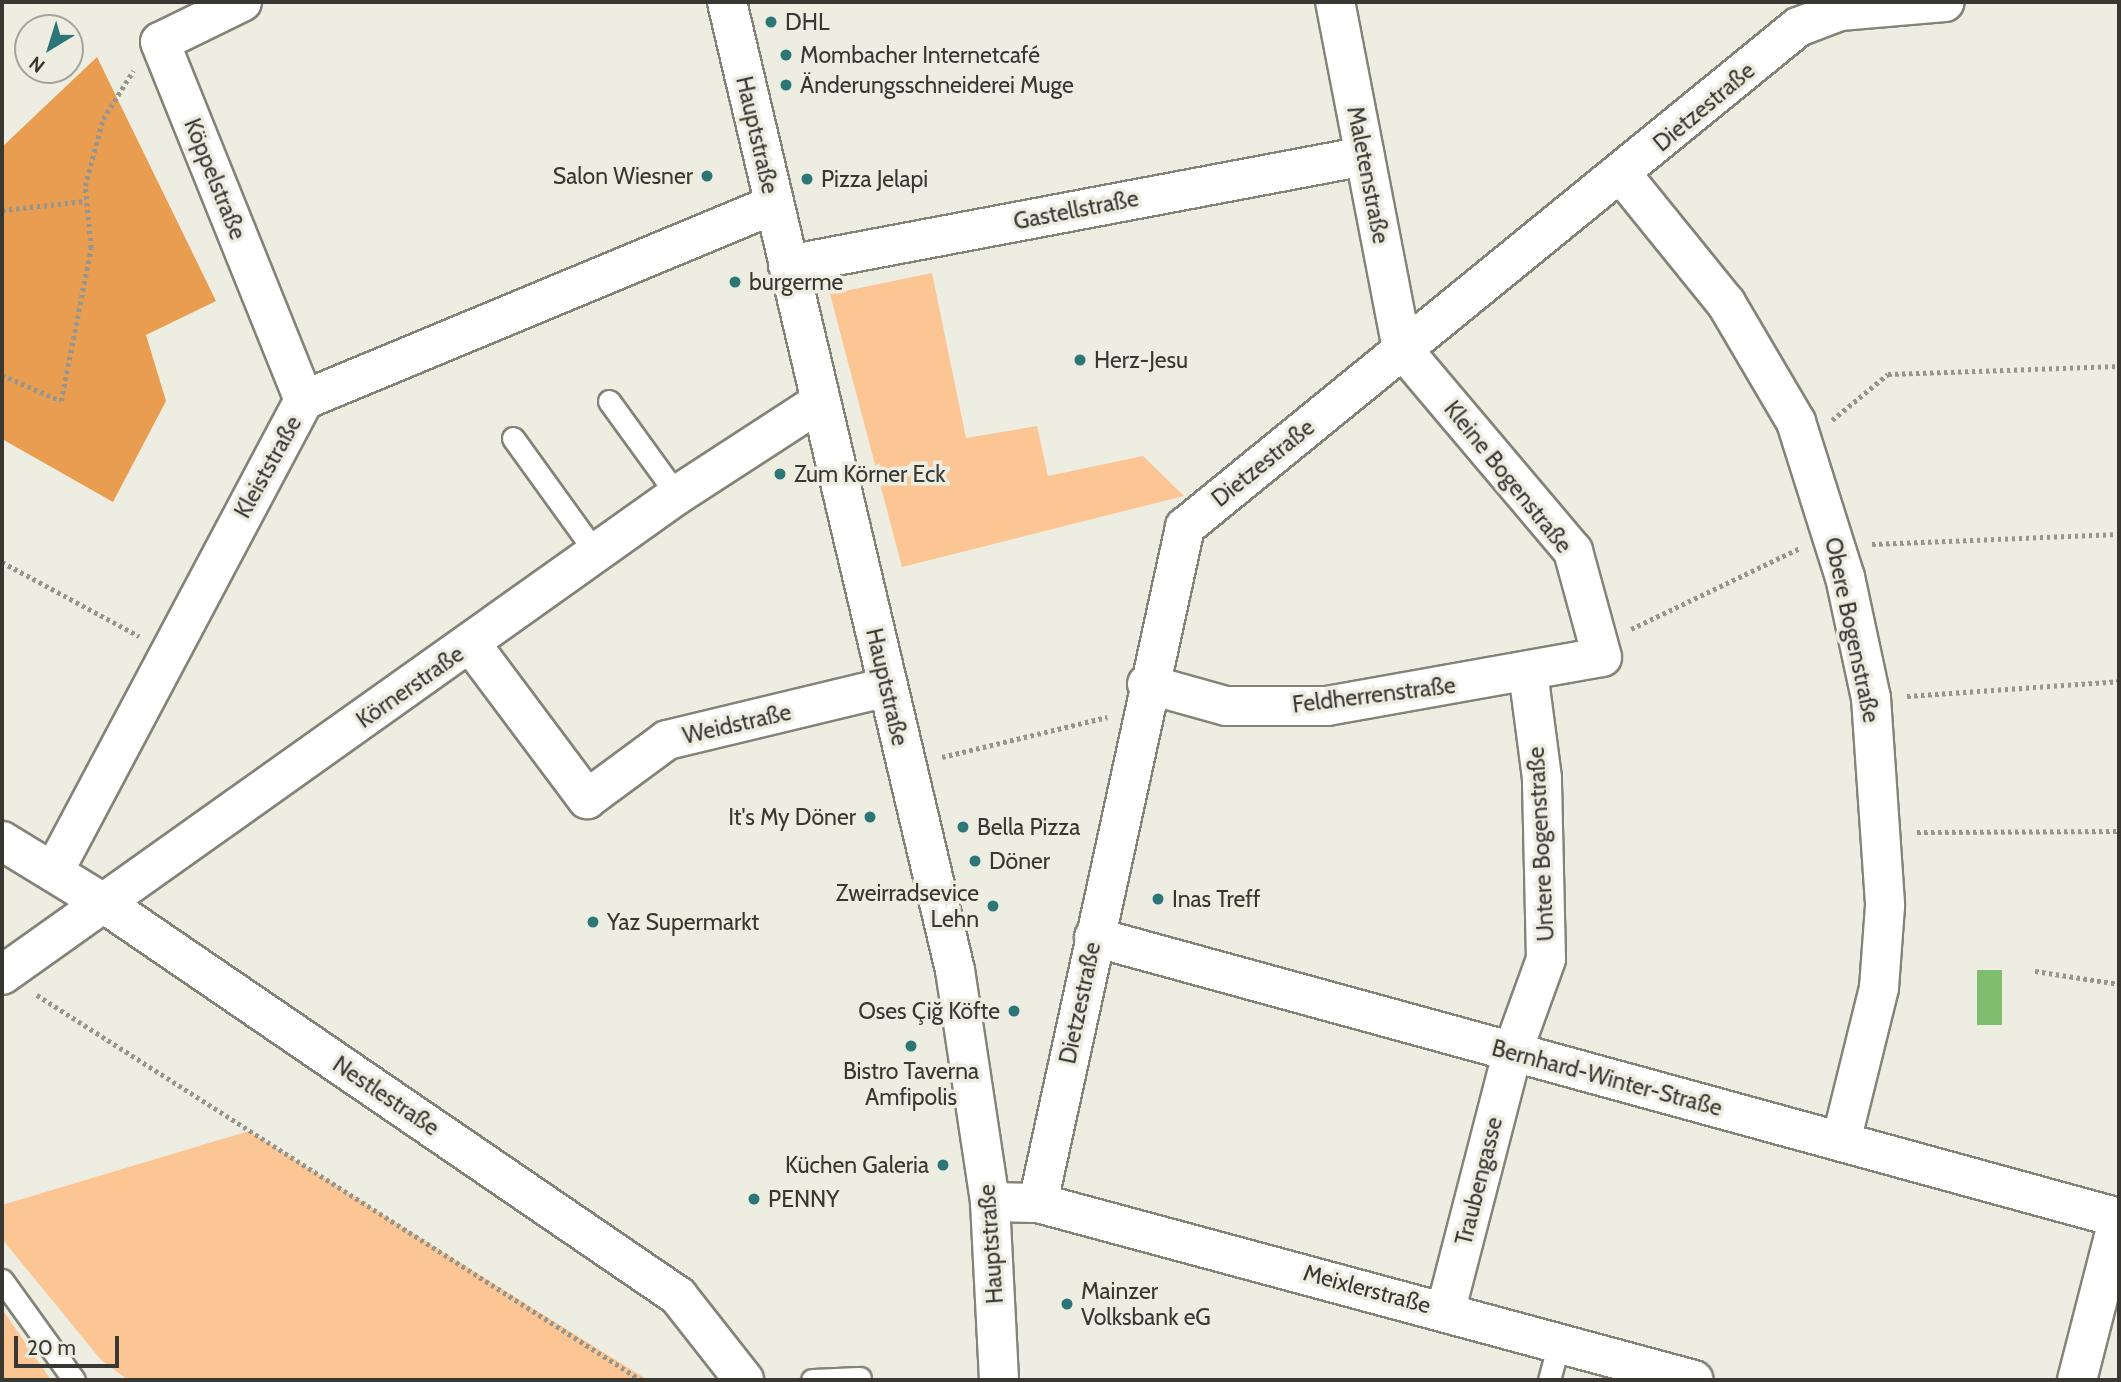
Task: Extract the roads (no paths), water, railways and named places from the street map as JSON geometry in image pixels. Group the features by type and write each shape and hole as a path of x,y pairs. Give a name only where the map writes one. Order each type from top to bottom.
{"street":[{"name":"Köppelstraße","path":"242,2 160,42 304,400"},
{"name":"Hauptstraße","path":"729,2 773,205 955,970 990,1202 999,1380"},
{"name":"Maletenstraße","path":"1335,2 1402,349"},
{"name":"Dietzestraße","path":"1038,1203 1145,696 1185,527 1402,349 1623,176 1798,27 1840,11 1893,3 1945,2"},
{"name":"Gastellstraße","path":"788,265 1365,156"},
{"name":"Obere Bogenstraße","path":"1623,176 1726,303 1805,443 1834,539 1871,698 1882,832 1879,988 1841,1141"},
{"name":"Kleiststraße","path":"54,871 168,651 304,400 773,205"},
{"name":"Kleine Bogenstraße","path":"1402,349 1573,551 1600,650"},
{"name":"Körnerstraße","path":"3,975 677,495 820,402"},
{"name":"Weidstraße","path":"471,644 587,799 667,740 887,687"},
{"name":"Feldherrenstraße","path":"1145,696 1226,706 1327,706 1528,672 1600,650"},
{"name":"Untere Bogenstraße","path":"1511,1053 1546,959 1542,778 1528,672"},
{"name":"Nestlestraße","path":"2,841 102,902 678,1296 744,1380"},
{"name":"Bernhard-Winter-Straße","path":"1094,937 2119,1218"},
{"name":"Traubengasse","path":"1446,1310 1511,1053"},
{"path":"990,1202 1038,1203"},
{"name":"Meixlerstraße","path":"1038,1203 1446,1310 1694,1380"},
{"path":"2077,1380 2119,1218"}],"lane":[{"path":"609,401 677,495"},
{"path":"513,438 596,554"},
{"path":"2,1280 74,1380"},
{"path":"1549,1380 1559,1342"},
{"path":"812,1380 860,1378"}],"place":[{"name":"DHL","path":"771,22"},
{"name":"Mombacher Internetcafé","path":"786,55"},
{"name":"Änderungsschneiderei Muge","path":"786,85"},
{"name":"Salon Wiesner","path":"707,176"},
{"name":"Pizza Jelapi","path":"807,179"},
{"name":"burgerme","path":"735,282"},
{"name":"Herz-Jesu","path":"1080,360"},
{"name":"Zum Körner Eck","path":"780,474"},
{"name":"It's My Döner","path":"870,817"},
{"name":"Bella Pizza","path":"963,827"},
{"name":"Döner","path":"975,861"},
{"name":"Inas Treff","path":"1158,899"},
{"name":"Zweirradsevice Lehn","path":"993,906"},
{"name":"Yaz Supermarkt","path":"593,922"},
{"name":"Oses Çiğ Köfte","path":"1014,1011"},
{"name":"Bistro Taverna Amfipolis","path":"911,1046"},
{"name":"Küchen Galeria","path":"943,1165"},
{"name":"PENNY","path":"754,1199"},
{"name":"Mainzer Volksbank eG","path":"1067,1304"}]}
